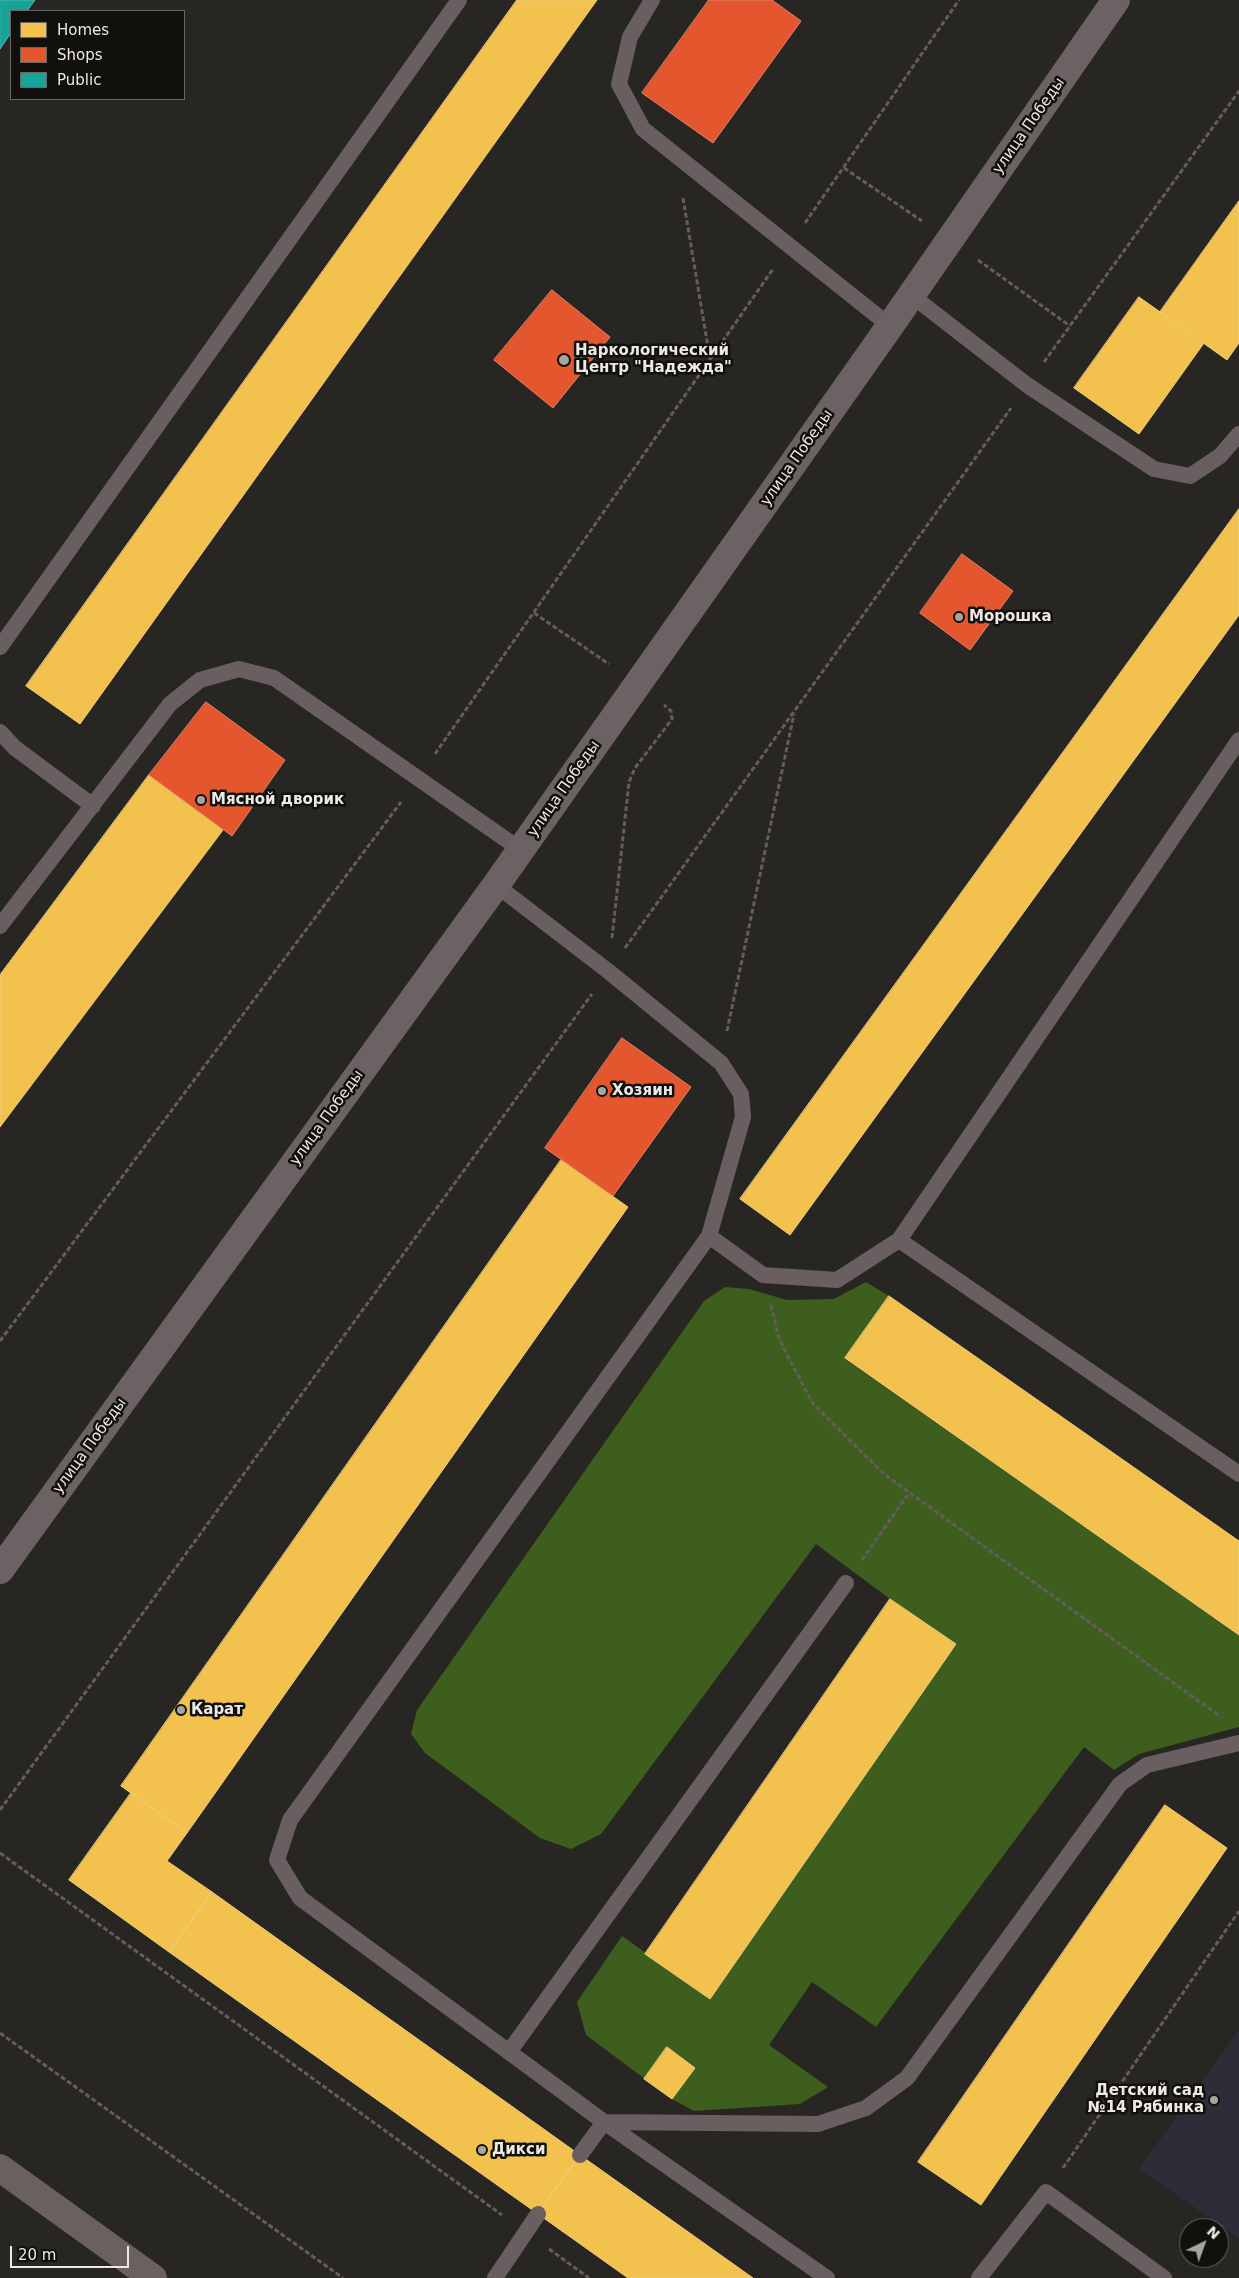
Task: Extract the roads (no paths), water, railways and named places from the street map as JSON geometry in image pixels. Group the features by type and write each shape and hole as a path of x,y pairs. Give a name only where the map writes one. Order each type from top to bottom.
{"main road":[{"path":"0,2168 154,2278"}],"street":[{"name":"улица Победы","path":"0,1570 521,850 890,326 1116,0"}],"lane":[{"path":"0,647 459,0"},
{"path":"652,0 630,37 619,84 643,130 890,326"},
{"path":"911,295 1027,386 1154,468 1190,476 1220,456 1239,434"},
{"path":"0,926 170,704 200,680 239,668 274,678 521,850"},
{"path":"0,732 15,748 93,806"},
{"path":"709,1236 763,1276 837,1280 899,1240 1239,740"},
{"path":"496,885 608,971 720,1063 741,1094 743,1117 709,1236 290,1820 278,1860 300,1898 604,2122 827,2278"},
{"path":"899,1240 1239,1474"},
{"path":"509,2052 846,1583"},
{"path":"604,2122 818,2124 866,2108 907,2078 1120,1784 1146,1765 1239,1743"},
{"path":"580,2155 604,2122"},
{"path":"979,2278 1046,2192 1164,2278"},
{"path":"495,2278 538,2214"}],"place":[{"name":"Наркологический Центр \"Надежда\"","path":"564,360"},
{"name":"Морошка","path":"959,617"},
{"name":"Мясной дворик","path":"201,800"},
{"name":"Хозяин","path":"602,1091"},
{"name":"Карат","path":"181,1710"},
{"name":"Детский сад №14 Рябинка","path":"1214,2100"},
{"name":"Дикси","path":"482,2150"}]}
